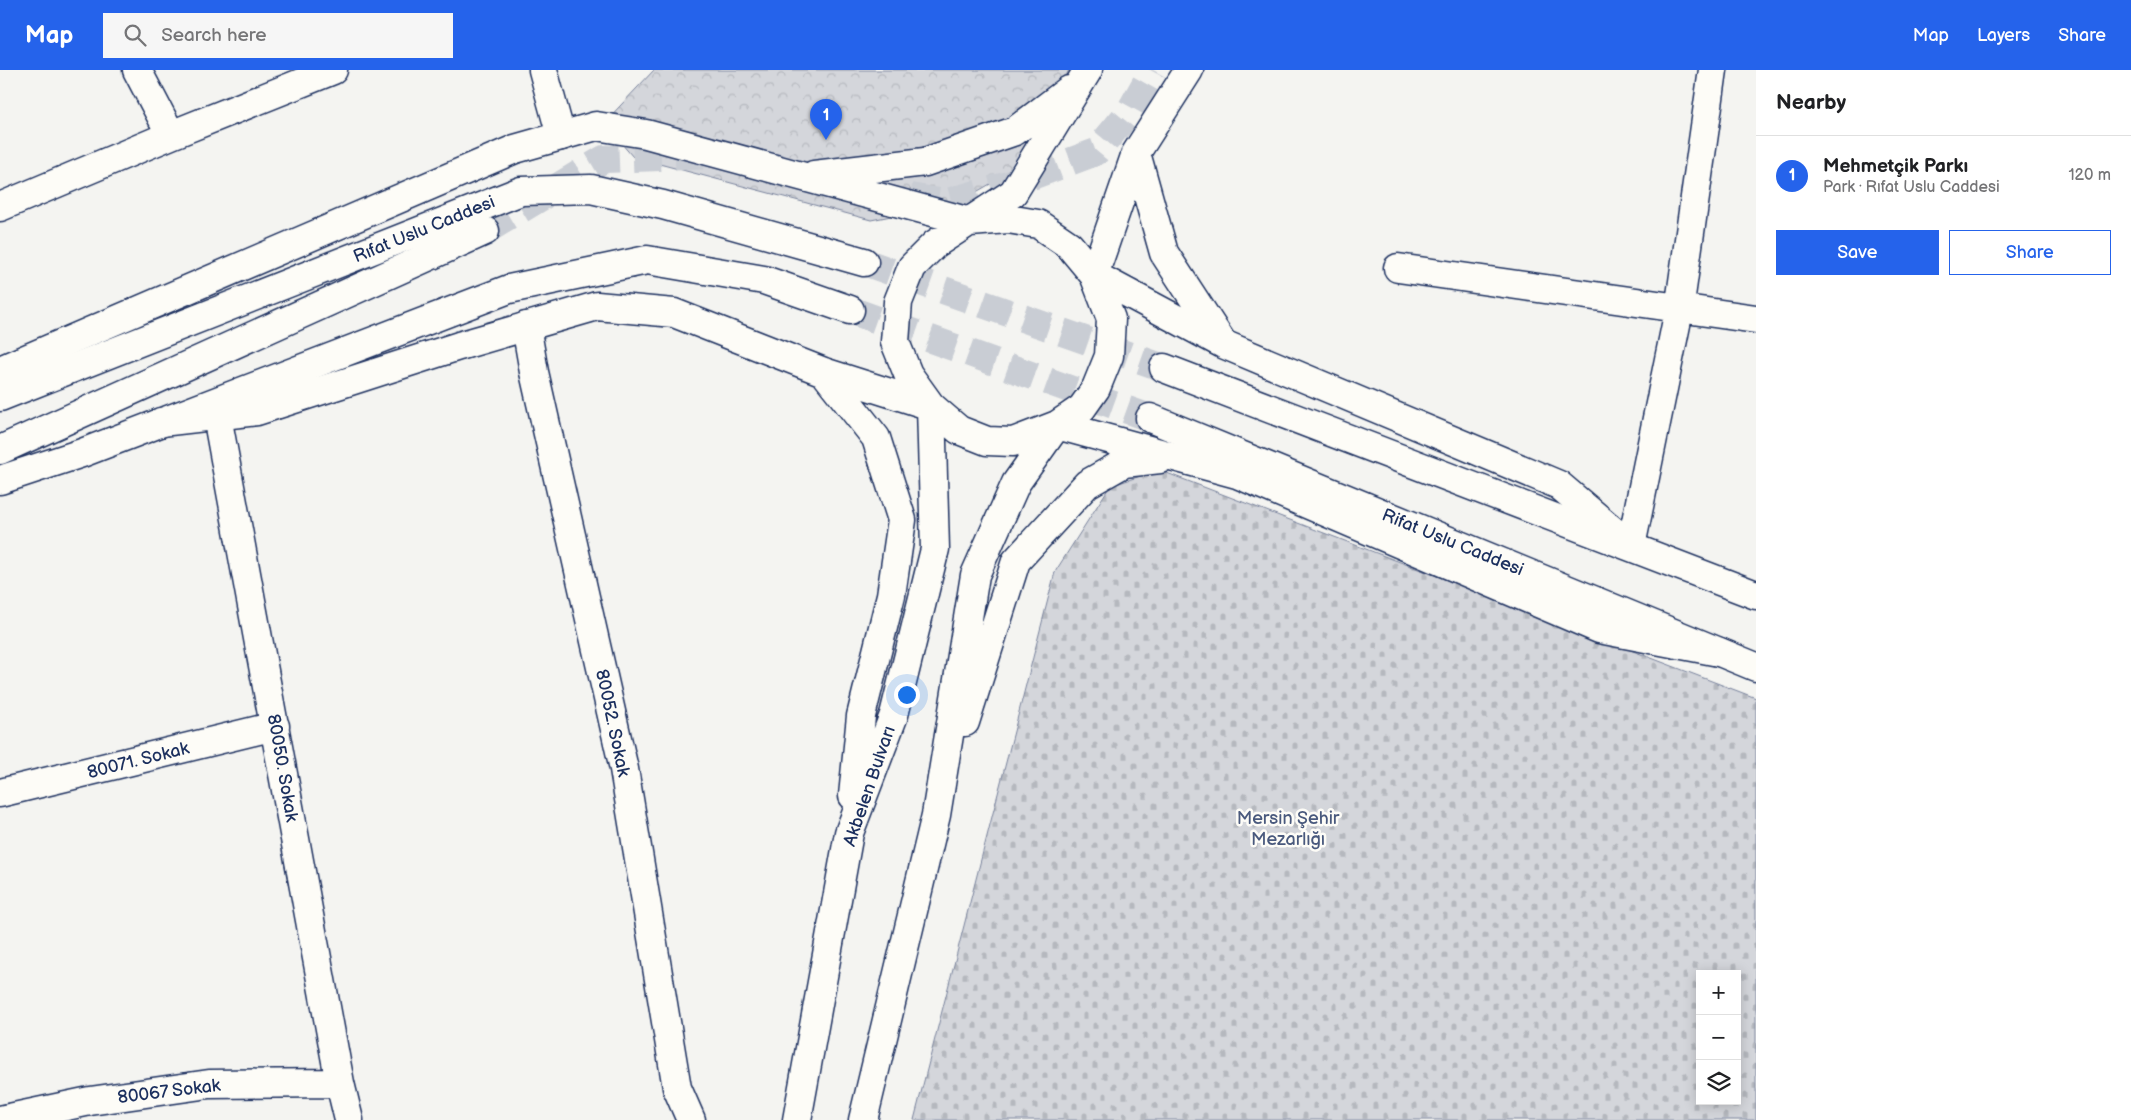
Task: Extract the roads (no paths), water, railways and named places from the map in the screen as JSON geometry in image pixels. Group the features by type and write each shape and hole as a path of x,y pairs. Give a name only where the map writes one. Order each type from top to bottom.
{"main road":[{"path":"137,70 171,135"},
{"path":"0,207 171,135 333,70"},
{"path":"543,70 561,136"},
{"path":"1094,275 1136,153 1189,70"},
{"path":"1631,546 1679,310 1713,70"},
{"path":"801,177 925,162 1015,131 1085,75"},
{"path":"0,370 515,149 596,126 646,134 970,222 1008,219 1038,224 1069,245 1094,275 1110,319 1109,356 1096,388 1082,408 1057,425 1014,442 987,441 959,430 931,406 908,374 895,342 898,302 912,267 935,244 970,222 1013,192 1085,75"},
{"path":"1136,153 1164,253 1223,344"},
{"name":"Rıfat Uslu Caddesi","path":"0,397 521,191 591,189 662,205 864,262"},
{"path":"0,450 485,231"},
{"path":"0,480 82,452 509,289 647,260 764,280 850,310"},
{"path":"1398,268 1756,320"},
{"path":"1094,275 1223,344 1559,485 1631,546"},
{"path":"161,422 257,412 526,326 597,306 674,313 824,372 931,406"},
{"name":"80052. Sokak","path":"526,326 534,372 624,769 677,1088 692,1120"},
{"path":"1164,368 1756,595"},
{"path":"824,372 876,438 902,520 891,595 861,716 849,833"},
{"name":"Akbelen Bulvarı","path":"797,1120 849,833 894,715 935,549 931,406"},
{"name":"80050. Sokak","path":"217,416 340,1083 349,1120"},
{"name":"Rifat Uslu Caddesi","path":"1150,418 1756,667"},
{"path":"1057,425 1237,474 1599,629 1719,652"},
{"path":"936,815 975,575 1016,483 1057,425"},
{"path":"863,1120 936,815 1016,561 1087,484 1124,463 1174,457"},
{"name":"80071. Sokak","path":"0,794 275,726"},
{"name":"80067 Sokak","path":"0,1120 90,1101 209,1084 340,1083"}],"tunnel":[{"path":"910,197 944,203 1005,186 1096,152 1130,111 1153,70"},
{"path":"485,231 604,159 714,155"},
{"path":"864,262 1164,368"},
{"path":"850,310 1150,418"}],"place":[{"name":"Mehmetçik Parkı","path":"826,140"}],"park label":[{"name":"Mersin Şehir Mezarlığı","path":"1288,828"}]}
